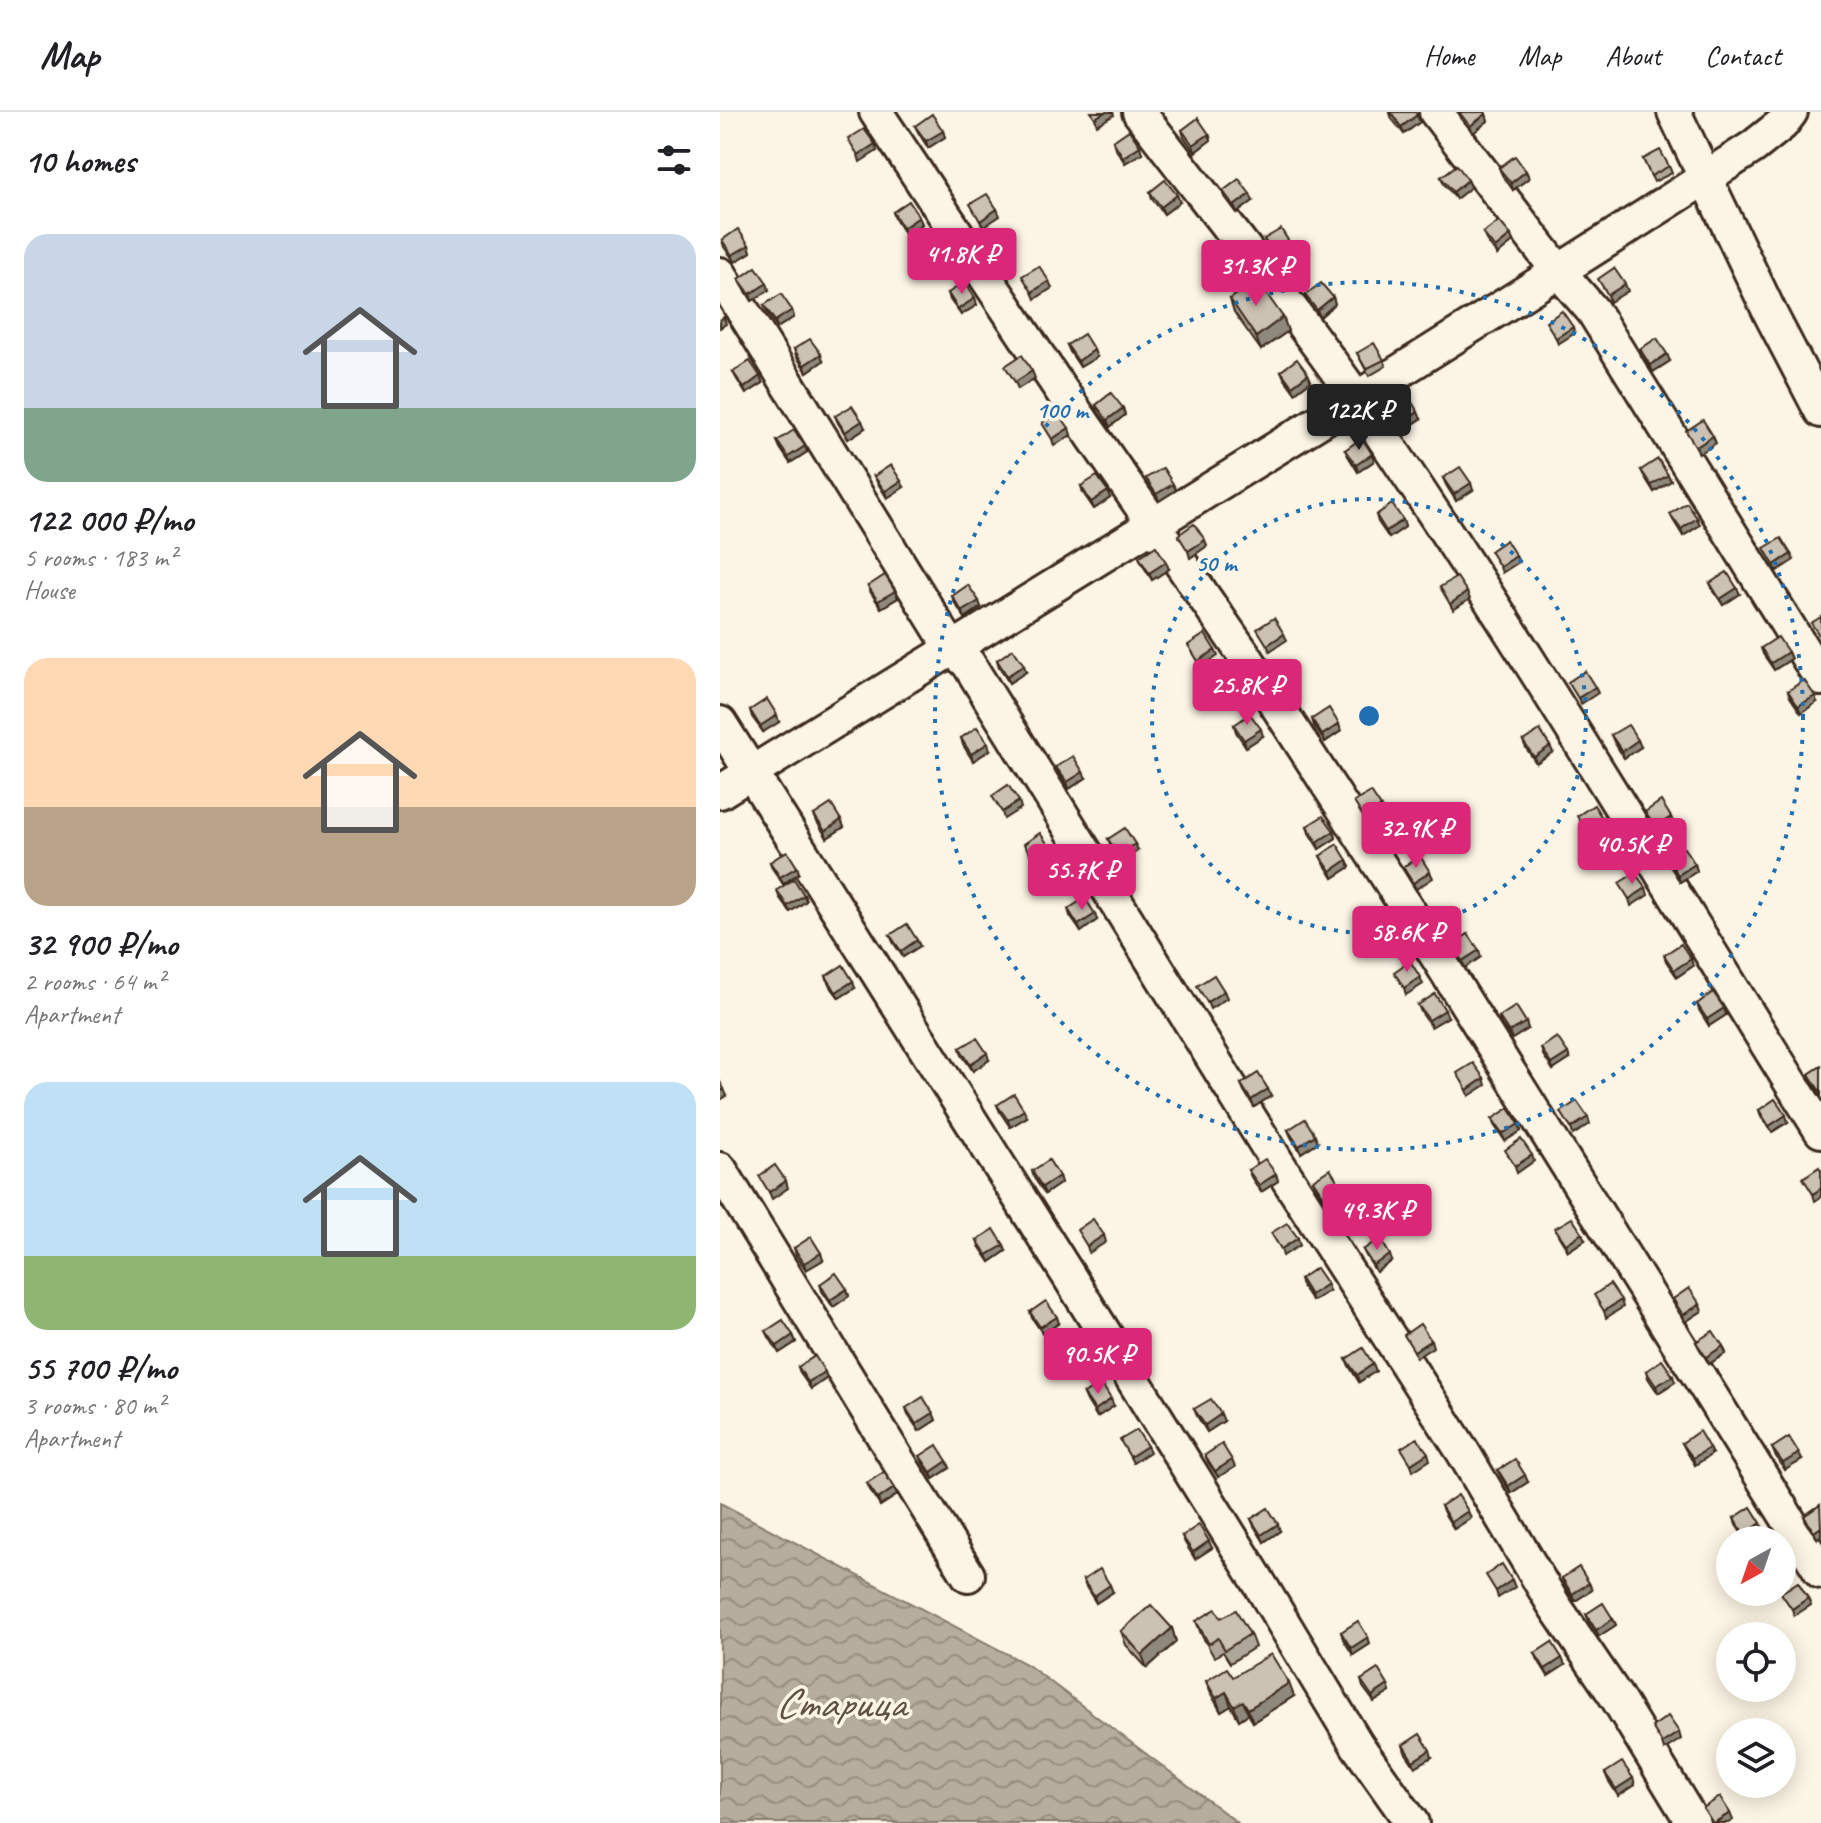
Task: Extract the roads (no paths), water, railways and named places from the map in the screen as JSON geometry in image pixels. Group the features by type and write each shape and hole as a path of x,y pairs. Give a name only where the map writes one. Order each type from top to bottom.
{"street":[{"path":"876,112 1071,405 1247,659 1388,878 1821,1572"},
{"path":"1139,112 1357,400 1506,622 1821,1131"},
{"path":"1436,112 1559,272 1593,311 1821,679"},
{"path":"1674,112 1771,315 1821,411"},
{"path":"720,792 1559,272 1753,147 1782,124 1791,112"},
{"path":"720,274 952,649 968,663 1277,1162 1463,1452 1554,1605 1617,1698 1693,1823"},
{"path":"720,723 1070,1278 1357,1745 1412,1823"},
{"path":"720,1169 968,1575"}],"water":[{"name":"Старица","path":"720,1503 1028,1665 1238,1823 720,1823"}]}
